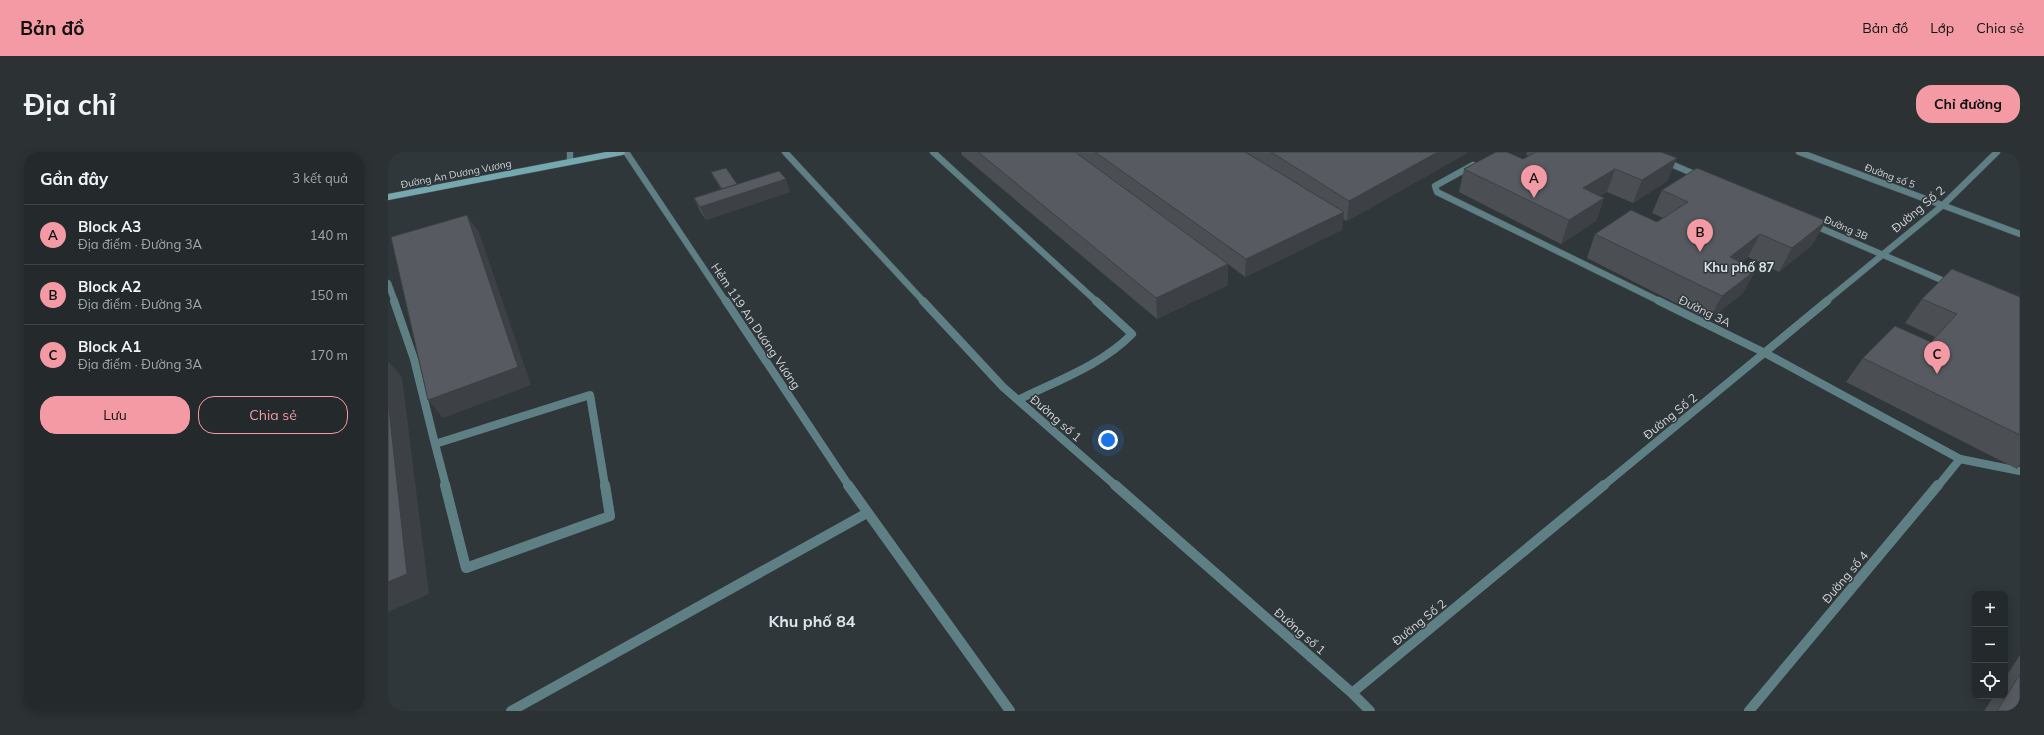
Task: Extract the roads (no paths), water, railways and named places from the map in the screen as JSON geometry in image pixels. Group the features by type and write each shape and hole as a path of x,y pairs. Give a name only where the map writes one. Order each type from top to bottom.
{"main road":[{"name":"Đường An Dương Vương","path":"388,197 622,152"}],"street":[{"path":"570,152 570,161"},
{"name":"Hẻm 119 An Dương Vương","path":"626,152 867,513 1010,711"},
{"name":"Đường số 1","path":"785,152 1003,387 1352,693 1370,711"},
{"path":"932,152 1132,334 1123,343 1100,357 1018,400"},
{"name":"Đường số 5","path":"1799,152 2020,234"},
{"name":"Đường Số 2","path":"1352,693 1943,205 1997,152"},
{"path":"1657,158 1708,180"},
{"name":"Đường 3A","path":"1477,163 1436,186 1437,192 1765,353 1960,459 2020,471"},
{"name":"Đường 3B","path":"1803,220 1955,286"},
{"path":"388,283 414,359 435,444 466,568 610,516 590,395 435,444"},
{"name":"Đường số 4","path":"1749,711 1960,459"},
{"path":"511,711 867,513"}],"place":[{"name":"Block A3","path":"1534,198"},
{"name":"Block A2","path":"1700,252"},
{"name":"Block A1","path":"1937,374"}],"district":[{"name":"Khu phố 87","path":"1739,267"},
{"name":"Khu phố 84","path":"812,621"}]}
